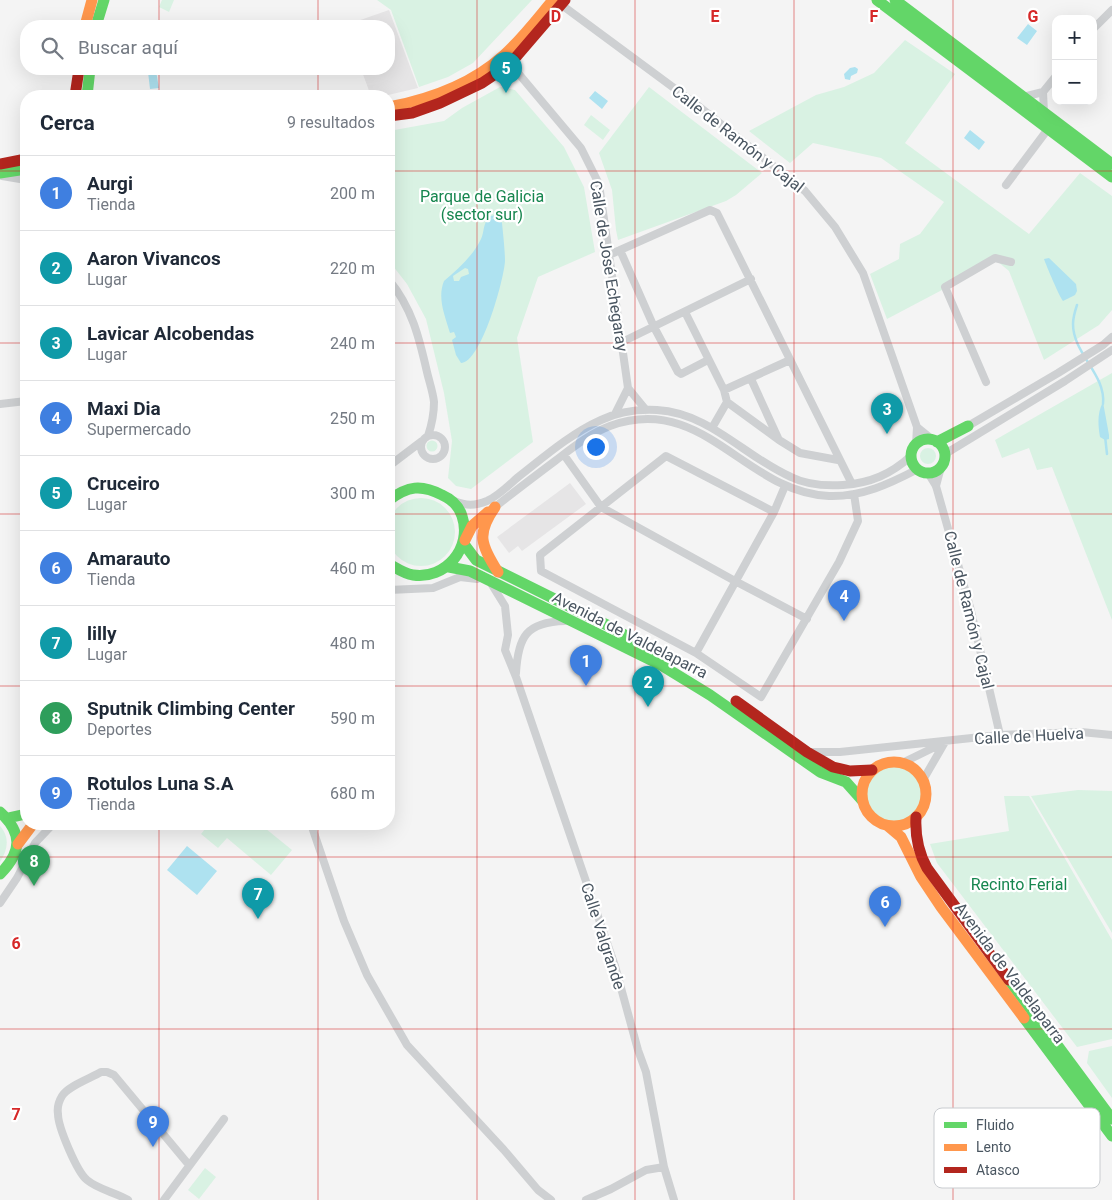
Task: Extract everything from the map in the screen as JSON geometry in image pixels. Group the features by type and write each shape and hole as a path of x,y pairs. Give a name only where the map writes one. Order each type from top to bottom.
{"main road":[{"path":"87,20 92,0"},
{"path":"98,20 104,0"},
{"path":"877,0 1112,177"},
{"path":"895,0 1112,164"},
{"path":"395,115 412,113 440,103 482,83 506,60 525,34 559,1"},
{"path":"395,106 437,95 506,60"},
{"path":"76,90 78,75"},
{"path":"88,90 89,75"},
{"path":"0,164 20,160"},
{"path":"0,174 20,170"},
{"path":"935,441 943,449 945,458 940,467 932,472 923,471 915,466 914,450 924,440 935,441 953,435 968,426"},
{"path":"395,494 411,488 426,487 440,492 453,500 461,512 465,526 464,542"},
{"path":"395,570 411,576 424,577 437,574 449,568 456,560 472,526 495,507"},
{"path":"495,507 486,519 482,530 482,542 484,550 498,572"},
{"name":"Avenida de Valdelaparra","path":"464,542 476,560 609,626 683,668 770,724 807,752 833,767 850,771 872,770"},
{"name":"Avenida de Valdelaparra","path":"449,568 462,567 471,570 490,582 656,662 704,691 820,772 846,782 862,800"},
{"path":"886,763 902,763 918,772 926,790 926,800 916,817 908,823 888,826 879,823 871,817 865,809 862,800 862,789 865,779 872,770 886,763"},
{"path":"4,815 20,814"},
{"path":"4,815 15,830 18,844"},
{"name":"Avenida de Valdelaparra","path":"916,817 914,836 923,863 931,876 1112,1119"},
{"name":"Avenida de Valdelaparra","path":"888,826 901,837 921,877 1091,1108"},
{"path":"4,870 15,856 18,844 28,830"},
{"path":"978,956 981,975"},
{"name":"Avenida de Valdelaparra","path":"1100,1120 1112,1136"}],"street":[{"name":"Calle de Ramón y Cajal","path":"559,1 704,110 805,191 834,227 863,273 917,427 914,450"},
{"path":"1097,25 1112,10"},
{"name":"Calle de José Echegaray","path":"506,60 581,148 599,184 628,388"},
{"path":"1023,97 1043,92 1052,81"},
{"path":"1043,92 1044,113"},
{"path":"1006,185 1048,129"},
{"path":"0,174 20,179"},
{"path":"608,255 710,210 718,213 838,460 852,484"},
{"path":"620,250 654,327 678,372 681,374 708,360"},
{"path":"986,382 945,287 995,258 1011,262"},
{"path":"622,342 751,279"},
{"path":"395,288 412,316 434,400 433,420 425,438 395,461"},
{"path":"685,312 724,390 727,402 778,440 800,453 838,460"},
{"path":"968,426 1058,373 1103,345 1112,337"},
{"path":"945,454 1110,352"},
{"path":"724,390 790,360"},
{"path":"751,379 778,440"},
{"path":"614,414 628,388 646,410"},
{"path":"0,404 20,402"},
{"path":"712,428 727,402"},
{"path":"453,500 471,506 489,500 583,429 614,414 646,410 681,414 712,428 790,477 823,485 852,484 878,478 894,471 914,450"},
{"path":"495,507 586,438 611,426 646,420 667,421 700,432 785,486 815,494 829,496 854,494 879,488 923,471"},
{"path":"917,427 935,441"},
{"path":"564,455 601,507 807,619"},
{"path":"774,512 666,456 540,555 541,571 696,653 761,697 839,562 858,521 854,494"},
{"name":"Calle de Ramón y Cajal","path":"936,486 940,467"},
{"name":"Calle de Ramón y Cajal","path":"923,471 936,486 970,607 1000,735"},
{"path":"696,653 774,512 785,486"},
{"path":"395,590 433,588 460,577 490,582"},
{"name":"Calle Valgrande","path":"490,582 505,606 508,635 505,650 615,966 638,1050 646,1072 664,1167 674,1200"},
{"path":"516,678 517,651 526,634 546,622 570,621"},
{"name":"Calle de Huelva","path":"807,752 840,752 1000,735 1081,732 1112,735"},
{"path":"902,763 945,742"},
{"path":"923,780 945,742"},
{"path":"0,903 17,878 34,843 47,830"},
{"path":"313,830 344,921 368,975 407,1045 510,1156 538,1190 551,1200"},
{"path":"0,880 4,870"},
{"path":"128,1200 86,1180 76,1166 58,1116 61,1096 66,1091 101,1072 114,1075 189,1165"},
{"path":"164,1200 224,1119"},
{"path":"586,1200 646,1170 664,1167"}],"shaded area":[{"path":"389,10 393,20 360,20"},
{"path":"395,26 418,88 395,93 395,90 369,90 363,75 395,75"},
{"path":"570,483 586,504 522,551 518,546 509,553 497,537"}],"green space":[{"path":"162,0 174,0 169,12 159,7"},
{"path":"377,0 532,0 473,63 448,77 419,87 391,10"},
{"path":"905,40 955,74 905,143 1029,234 1080,173 1112,196 1112,310 1099,325 1044,360 1009,271 997,261 887,319 870,274 899,259 900,244 920,234 944,202 881,158 813,143 790,163 749,131 816,95 844,87 874,73"},
{"name":"Parque de Galicia (sector sur)","path":"500,87 515,90 564,147 584,187 595,252 538,277 517,338 533,442 471,489 456,486 448,478 452,441 444,393 426,319 407,284 395,269 395,130 444,121 462,108"},
{"path":"649,87 762,173 726,201 618,240 612,190 599,153"},
{"path":"591,115 610,130 603,140 584,125"},
{"path":"1112,373 1112,620 1052,467 1037,470 1029,448 1002,458 995,440"},
{"path":"430,441 434,441 437,446 436,450 430,451 427,448 427,444"},
{"path":"928,448 934,450 936,456 934,462 928,464 922,462 920,456 922,450"},
{"path":"428,498 440,503 450,513 455,525 455,539 450,551 434,564 414,566 402,561 395,554 395,510 408,500"},
{"path":"894,765 905,767 918,778 923,794 921,805 910,818 894,823 883,821 870,810 865,794 867,783 878,770"},
{"path":"1078,790 1112,791 1112,933 1031,796"},
{"name":"Recinto Ferial","path":"1004,796 1029,796 1112,940 1112,1039 1077,1047 937,863 930,844 1009,831"},
{"path":"0,826 7,839 7,844 0,862"},
{"path":"204,830 267,830 292,850 271,875 227,838 218,848 201,834"},
{"path":"1112,1046 1112,1098 1087,1063 1089,1051"},
{"path":"205,1168 216,1177 199,1199 188,1190"}],"water":[{"path":"1028,24 1037,31 1027,45 1017,38"},
{"path":"855,67 858,69 857,73 851,76 850,80 845,79 844,74 850,68"},
{"path":"148,75 157,75 159,88 150,89"},
{"path":"595,91 608,101 602,109 589,98"},
{"path":"970,130 985,142 979,150 964,138"},
{"path":"497,215 497,218 490,219 499,219 502,223 505,257 504,271 496,302 483,336 469,359 461,363 456,355 452,340 456,337 454,332 450,333 444,314 441,294 442,287 444,281 465,262 478,245 487,220 485,217","holes":["465,268 468,269 469,274 461,277 459,281 454,281 453,276"]},
{"path":"1049,258 1076,284 1077,291 1075,295 1063,301 1044,259"},
{"path":"1103,402 1109,435 1109,439 1105,440 1100,437 1098,424"},
{"path":"187,846 217,871 197,895 167,870"}],"waterway":[{"path":"1077,305 1073,322 1074,335 1083,355 1100,383 1103,393 1103,404"},
{"path":"1105,436 1107,454"}],"traffic: fast":[{"path":"98,20 104,0"},
{"path":"877,0 1112,177"},
{"path":"895,0 1112,164"},
{"path":"88,90 89,75"},
{"path":"0,173 20,170"},
{"path":"937,442 968,426"},
{"path":"928,439 940,444 945,456 940,468 928,473 916,468 911,456 916,444 928,439"},
{"path":"395,496 415,488 434,491 457,506 461,512 464,528 460,550 445,567 425,575 413,575 395,567"},
{"path":"464,544 476,560 609,626 653,651"},
{"path":"449,567 470,571 661,665 710,695 820,772 846,782 862,800"},
{"path":"0,812 13,827 17,843 13,858 0,874"},
{"path":"8,818 20,815"},
{"path":"1009,980 1112,1119"},
{"path":"1024,1018 1091,1108"},
{"path":"1100,1120 1112,1136"}],"traffic: slow":[{"path":"87,20 92,0"},
{"path":"395,106 420,100 450,89 492,65 511,49 553,0"},
{"path":"495,507 485,525 483,540 498,572"},
{"path":"465,540 472,526 488,512"},
{"path":"888,762 900,762 917,771 924,782 926,794 924,806 917,817 900,826 888,826 876,821 867,812 862,800 862,788 867,776 876,767 888,762"},
{"path":"888,826 901,837 921,877 941,907 1024,1018"},
{"path":"18,844 28,830"}],"traffic: jam":[{"path":"395,115 412,113 440,103 482,83 510,64 565,0"},
{"path":"76,90 78,75"},
{"path":"0,164 20,160"},
{"path":"736,701 807,752 833,767 850,771 872,770"},
{"path":"916,817 918,844 927,868 1009,980"}],"place":[{"name":"Cruceiro","path":"506,93"},
{"name":"Lavicar Alcobendas","path":"887,434"},
{"name":"Maxi Dia","path":"844,621"},
{"name":"Aurgi","path":"586,686"},
{"name":"Aaron Vivancos","path":"648,707"},
{"name":"Sputnik Climbing Center","path":"34,886"},
{"name":"lilly","path":"258,919"},
{"name":"Amarauto","path":"885,927"},
{"name":"Rotulos Luna S.A","path":"153,1147"}]}
